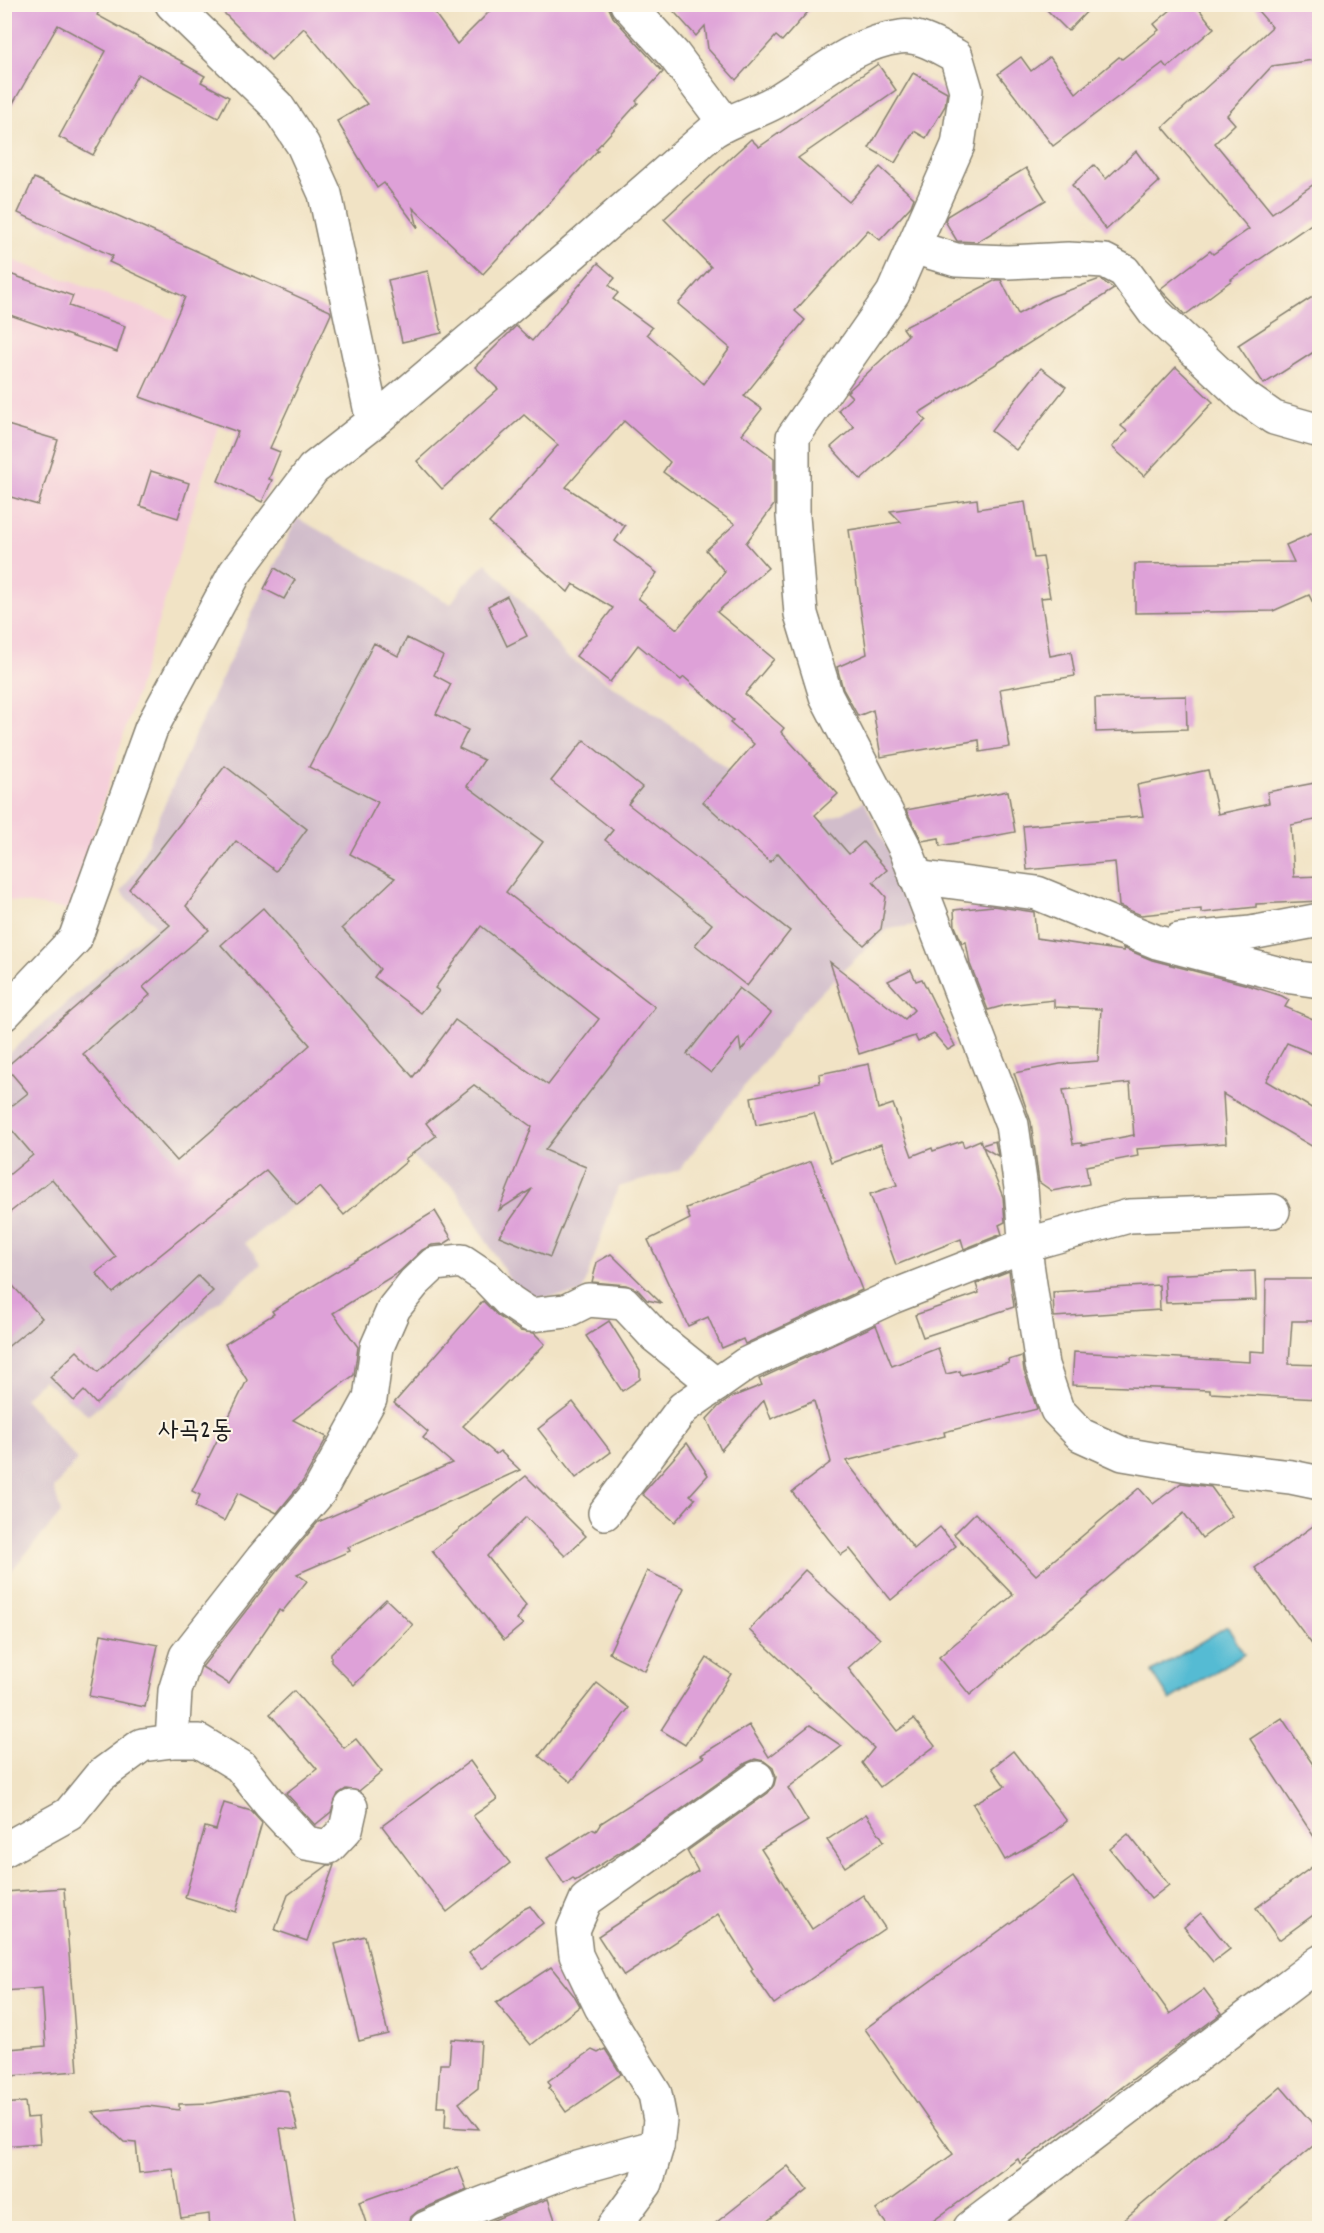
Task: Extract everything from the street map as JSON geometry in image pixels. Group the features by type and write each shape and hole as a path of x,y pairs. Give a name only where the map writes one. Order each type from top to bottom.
{"street":[{"path":"172,4 277,106 303,145 325,194 373,422"},
{"path":"627,4 674,55 725,123"},
{"path":"4,1014 75,939 151,729 235,573 313,469 373,422 572,254 713,131 725,123 774,102 855,50 902,36 921,39 956,56 966,90 958,145 893,293 793,437 793,516 801,614 826,696 906,850 1012,1125 1021,1188 1025,1245 1042,1365 1057,1410 1081,1435 1123,1454 1320,1483"},
{"path":"913,247 956,260 1105,261 1124,271 1154,312 1245,398 1274,418 1320,431"},
{"path":"916,877 1037,893 1156,942 1292,977 1320,981"},
{"path":"1156,942 1251,933 1320,921"},
{"path":"605,1513 683,1408 746,1364 892,1297 1025,1245 1129,1216 1273,1211"},
{"path":"172,1740 175,1691 186,1656 319,1492 370,1399 377,1347 394,1308 414,1283 434,1264 462,1261 486,1277 509,1301 530,1315 566,1311 588,1300 624,1303 655,1336 716,1385"},
{"path":"4,1850 69,1814 100,1776 142,1745 172,1740 199,1741 240,1766 270,1804 306,1843 329,1847 346,1829 351,1807"},
{"path":"614,2229 646,2183 657,2146 660,2120 655,2094 602,2007 576,1955 573,1930 586,1900 757,1778"},
{"path":"970,2229 1320,1962"},
{"path":"426,2229 474,2207 567,2171 657,2146"}],"shaded area":[{"path":"4,257 243,345 70,910 11,901 5,898"},
{"path":"297,518 451,604 464,584 486,563 513,591 565,655 657,715 803,828 843,813 864,801 924,924 888,929 836,977 803,1011 679,1170 618,1187 582,1293 522,1300 454,1187 424,1168 388,1131 245,1243 261,1264 89,1415 43,1380 24,1398 77,1460 54,1488 61,1513 5,1578 5,1057 155,925 121,892 137,868 195,735"}],"water":[{"path":"1227,1626 1244,1654 1170,1700 1152,1672"}],"building":[{"path":"4,4 103,4 97,15 183,62 205,76 201,82 229,97 218,118 138,74 93,155 59,137 106,51 58,25 4,119"},
{"path":"215,4 428,4 457,44 497,4 607,4 613,17 663,72 596,149 598,150 483,274 413,208 418,228 384,183 377,188 337,121 367,104 304,28 271,60"},
{"path":"667,4 815,4 782,41 776,36 736,80 708,49 705,26 696,36"},
{"path":"1041,4 1094,4 1068,31"},
{"path":"1178,4 1195,4 1214,28 1167,68 1163,63 1053,146 998,74 1021,57 1031,71 1050,57 1076,93 1119,57 1122,59 1159,30 1154,24"},
{"path":"1252,4 1320,4 1320,59 1272,66 1227,115 1235,124 1215,143 1272,213 1320,180 1320,218 1231,279 1185,315 1160,289 1210,251 1213,254 1249,229 1163,127 1272,27"},
{"path":"878,64 896,90 798,158 849,202 880,167 914,198 911,206 880,240 868,230 795,311 805,320 744,396 762,409 742,434 774,458 774,505 746,543 768,568 717,612 774,659 745,694 784,728 781,732 838,794 815,815 849,854 863,842 887,870 873,882 886,897 881,929 864,945 836,920 778,853 770,862 703,802 754,744 730,723 733,720 684,677 681,680 638,645 610,682 576,656 613,608 573,584 568,592 489,523 558,445 524,415 442,489 417,461 498,389 475,367 516,326 532,341 598,263 615,278 609,285 618,293 613,299 652,328 647,334 704,384 730,348 678,304 711,267 664,219 751,139 759,147","holes":["624,421 670,462 663,472 735,524 706,550 725,572 677,629 638,598 657,573 615,541 625,526 566,487"]},
{"path":"913,73 947,92 945,106 926,138 914,131 895,163 869,148"},
{"path":"1136,151 1159,182 1106,230 1072,185 1094,165 1106,179"},
{"path":"1026,168 1046,200 977,242 957,241 945,221 947,216"},
{"path":"34,178 330,311 331,314 270,448 280,452 269,479 272,480 262,502 218,481 238,432 140,397 185,297 109,262 113,256 18,213"},
{"path":"428,271 442,333 402,342 388,280"},
{"path":"4,272 73,296 69,306 125,326 117,352 4,313"},
{"path":"1100,279 1114,289 919,413 926,420 861,480 831,447 854,427 838,410 852,397 847,392 908,335 903,328 996,280 1001,280 1018,314 1050,297"},
{"path":"1320,292 1320,348 1264,384 1238,345"},
{"path":"1176,367 1213,402 1144,476 1112,447 1127,431 1121,426"},
{"path":"1041,368 1066,387 1016,450 991,431"},
{"path":"4,424 58,440 38,505 4,495"},
{"path":"151,471 189,483 178,518 140,506"},
{"path":"977,499 978,509 1025,502 1034,558 1043,557 1050,597 1041,598 1050,656 1071,652 1075,676 1000,689 1010,747 980,752 979,740 881,757 873,710 858,716 843,689 837,667 867,654 849,530 901,522 890,511"},
{"path":"1320,530 1320,617 1309,595 1273,611 1135,613 1135,564 1294,562 1286,545"},
{"path":"275,568 295,580 284,599 264,589"},
{"path":"507,596 527,636 507,646 488,606"},
{"path":"407,638 443,656 434,675 451,684 436,714 468,730 459,748 484,760 467,786 543,842 506,892 655,1007 545,1150 586,1167 550,1257 499,1236 532,1189 499,1210 532,1127 474,1085 426,1123 436,1136 405,1159 407,1161 344,1215 320,1187 297,1205 266,1170 113,1293 96,1273 116,1257 52,1179 4,1217 4,1179 33,1155 4,1121 4,1112 28,1093 6,1067 170,925 129,889 225,766 307,829 276,871 236,841 186,906 209,930 143,987 150,995 83,1054 177,1161 310,1045 221,945 263,908 413,1077 455,1020 548,1085 599,1019 481,926 435,988 439,991 421,1013 374,977 380,969 342,928 395,878 350,854 378,802 309,767 374,643 398,656"},
{"path":"1186,696 1187,729 1096,732 1095,698"},
{"path":"584,740 642,787 628,804 790,931 747,986 695,945 712,924 605,840 613,830 551,781"},
{"path":"1208,770 1218,814 1269,803 1267,792 1320,782 1320,819 1291,825 1294,877 1320,876 1320,901 1256,904 1256,907 1201,913 1201,909 1141,915 1119,906 1115,862 1027,870 1023,826 1143,816 1137,785"},
{"path":"1008,791 1015,832 940,846 939,838 922,841 906,810"},
{"path":"993,906 1034,912 1036,938 1124,951 1123,948 1152,960 1244,984 1289,1000 1285,1007 1320,1022 1320,1035 1311,1053 1287,1043 1266,1081 1320,1113 1320,1151 1223,1094 1226,1143 1137,1149 1138,1156 1086,1166 1089,1184 1052,1191 1039,1182 1031,1122 1014,1073 1060,1064 1098,1061 1101,1009 1054,1007 1054,1000 1006,1005 988,1010 970,964 966,942 962,943 955,926 954,910","holes":["1130,1083 1134,1135 1082,1145 1081,1143 1073,1144 1063,1090"]},
{"path":"830,962 905,1019 914,1010 888,981 911,970 916,981 922,979 955,1046 948,1050 934,1034 918,1042 915,1036 859,1054"},
{"path":"739,988 771,1013 741,1051 739,1038 711,1073 687,1054"},
{"path":"869,1064 878,1109 893,1104 912,1156 932,1148 933,1151 962,1141 964,1147 980,1140 982,1145 995,1141 998,1156 983,1147 1003,1197 1005,1222 999,1225 1002,1234 964,1249 961,1239 896,1265 870,1194 897,1185 881,1144 831,1162 814,1113 756,1125 751,1097 820,1083 819,1074"},
{"path":"811,1161 862,1290 745,1344 743,1339 722,1348 708,1317 688,1326 648,1240 690,1219 686,1208"},
{"path":"435,1211 452,1239 444,1244 432,1245 422,1250 399,1272 333,1313 358,1347 354,1375 293,1420 327,1437 303,1481 277,1513 238,1493 224,1521 195,1507 200,1495 192,1491 247,1380 225,1344 274,1314 272,1311"},
{"path":"611,1254 661,1303 647,1300 638,1290 626,1285 592,1282 597,1262"},
{"path":"1009,1271 1014,1307 923,1337 915,1315 979,1293 976,1284"},
{"path":"1255,1271 1256,1300 1166,1303 1164,1275"},
{"path":"4,1276 42,1318 4,1350"},
{"path":"198,1276 213,1291 96,1404 84,1391 74,1401 50,1377 77,1351 98,1372"},
{"path":"1266,1279 1320,1279 1320,1321 1292,1321 1289,1364 1320,1365 1318,1399 1210,1393 1210,1390 1072,1385 1074,1352 1250,1362 1250,1351 1265,1352"},
{"path":"1159,1285 1160,1310 1054,1317 1053,1292"},
{"path":"483,1301 498,1316 520,1331 534,1333 545,1344 463,1426 496,1454 500,1451 520,1470 348,1547 350,1551 297,1574 307,1581 282,1612 279,1610 229,1684 202,1667 318,1522 452,1463 423,1438 428,1432 394,1403"},
{"path":"609,1321 640,1370 640,1379 622,1391 586,1336"},
{"path":"876,1325 892,1366 938,1348 946,1374 960,1371 961,1375 1009,1363 1008,1360 1022,1356 1024,1371 1037,1409 944,1432 945,1436 846,1461 914,1549 940,1527 956,1546 891,1600 850,1549 841,1555 792,1492 831,1462 814,1401 771,1419 764,1400 721,1450 707,1419 732,1397 762,1385 759,1379"},
{"path":"573,1402 611,1452 576,1478 538,1429"},
{"path":"687,1443 708,1475 690,1495 695,1499 675,1522 642,1494"},
{"path":"526,1476 586,1536 565,1556 526,1517 487,1556 526,1605 517,1620 523,1624 504,1640 432,1551"},
{"path":"1181,1483 1211,1487 1232,1516 1202,1538 1184,1513 970,1695 939,1657 1013,1595 954,1534 975,1513 1036,1575 1139,1488 1153,1504"},
{"path":"1320,1521 1320,1655 1255,1568"},
{"path":"805,1570 880,1639 848,1668 897,1731 914,1719 935,1746 880,1787 862,1763 874,1748 749,1630"},
{"path":"647,1571 684,1588 645,1671 609,1653"},
{"path":"386,1599 413,1625 354,1685 331,1662 331,1653"},
{"path":"101,1634 158,1645 145,1707 89,1696"},
{"path":"707,1658 731,1674 685,1745 661,1730"},
{"path":"597,1683 629,1708 571,1782 539,1756"},
{"path":"294,1691 344,1748 356,1739 382,1772 359,1791 346,1789 338,1794 331,1812 315,1825 286,1793 317,1769 270,1714"},
{"path":"1282,1718 1320,1775 1320,1846 1250,1739"},
{"path":"749,1725 769,1757 810,1725 842,1746 788,1788 808,1821 761,1849 812,1929 863,1895 885,1928 774,2004 751,1971 753,1969 718,1914 624,1976 598,1936 698,1871 687,1851 768,1793 776,1777 773,1768 764,1761 755,1759 746,1763 627,1848 575,1881 573,1878 564,1884 547,1858 592,1829 596,1831 601,1823 704,1757 701,1755"},
{"path":"1013,1751 1067,1821 1047,1837 1005,1860 973,1804 1005,1786 992,1768"},
{"path":"470,1761 497,1799 473,1816 510,1863 447,1912 382,1826"},
{"path":"224,1803 251,1811 262,1823 236,1912 185,1897 205,1827 216,1830"},
{"path":"866,1814 884,1841 845,1867 827,1840"},
{"path":"1128,1834 1169,1885 1151,1899 1110,1849"},
{"path":"1320,1861 1320,1910 1279,1940 1256,1908"},
{"path":"328,1865 334,1865 307,1941 275,1930 288,1895"},
{"path":"1073,1877 1170,2014 1204,1989 1222,2013 1020,2163 1018,2159 922,2229 890,2229 876,2210 953,2154 865,2029"},
{"path":"64,1888 78,2071 10,2076 8,2049 46,2046 42,1988 4,1991 4,1892"},
{"path":"530,1906 543,1923 482,1969 469,1953"},
{"path":"1201,1913 1230,1949 1213,1962 1184,1927"},
{"path":"365,1936 388,2034 359,2041 335,1944"},
{"path":"551,1967 580,2006 531,2045 496,2003"},
{"path":"451,2039 481,2041 478,2088 459,2103 479,2129 445,2127 446,2107 437,2107 440,2064 449,2064"},
{"path":"605,2049 621,2074 566,2112 549,2088 551,2086 548,2081 592,2050 598,2053"},
{"path":"1281,2087 1320,2132 1320,2140 1215,2229 1113,2229"},
{"path":"278,2090 288,2091 298,2130 280,2128 296,2229 210,2229 209,2214 181,2218 173,2169 139,2173 136,2143 124,2142 92,2112 148,2106 179,2110 179,2104 211,2103"},
{"path":"25,2102 27,2118 38,2117 40,2143 4,2146 4,2104"},
{"path":"788,2166 807,2190 757,2229 708,2229"},
{"path":"458,2167 467,2190 418,2211 411,2217 408,2229 368,2229 359,2202"},
{"path":"548,2199 558,2229 472,2229 516,2211"}],"district":[{"name":"사곡2동","path":"195,1431"}]}
